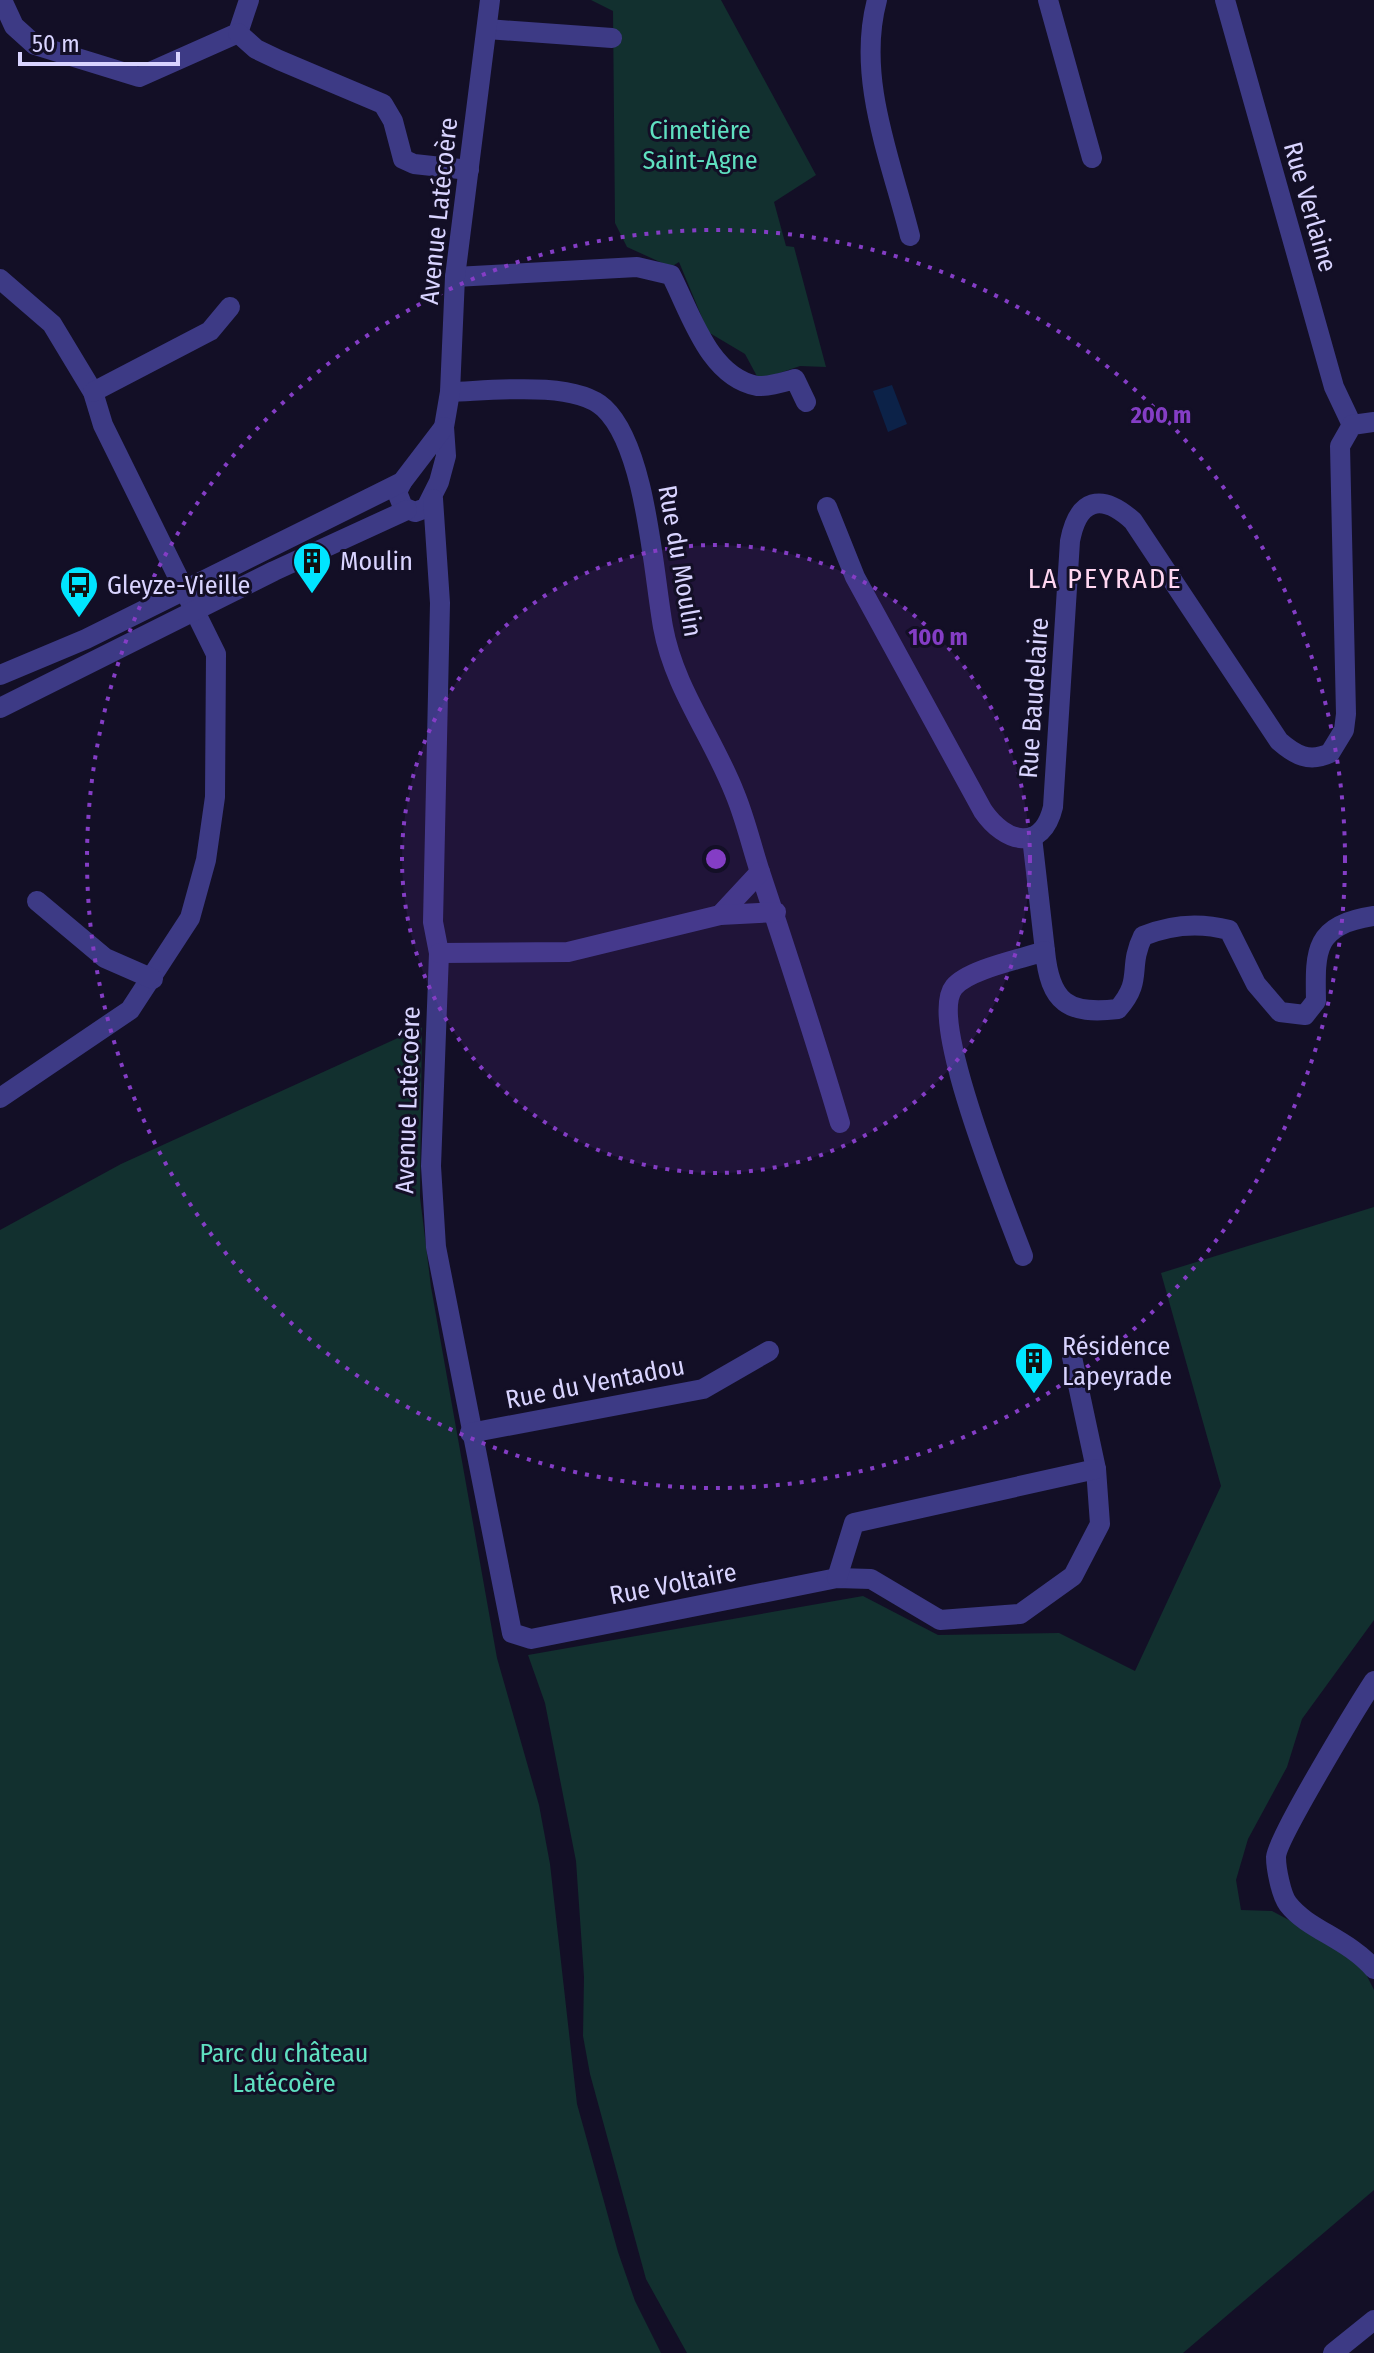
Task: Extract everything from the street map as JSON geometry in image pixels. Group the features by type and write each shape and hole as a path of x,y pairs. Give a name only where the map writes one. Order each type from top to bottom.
{"street":[{"path":"2,0 22,36 35,45 139,77 238,33 249,0"},
{"name":"Avenue Latécoère","path":"490,0 455,277 450,392 444,427 446,456 433,497 440,603 433,922 439,953 431,1208 470,1433 509,1625 519,1638"},
{"path":"877,0 871,21 870,75 910,236"},
{"path":"1048,0 1092,158"},
{"name":"Rue Verlaine","path":"1225,0 1334,387 1352,425"},
{"path":"487,29 612,38"},
{"path":"238,33 268,55 383,104 393,121 403,159 414,164 469,170"},
{"path":"455,277 652,264 671,275 702,339 732,377 760,386 795,379 806,402"},
{"path":"0,279 52,324 93,392 103,425 216,654 215,797 206,860 190,918 130,1010 0,1098"},
{"path":"93,392 210,331 230,307"},
{"name":"Rue du Moulin","path":"450,392 536,390 582,395 603,407 620,428 638,477 665,635 681,685 735,793 776,912 840,1123"},
{"path":"1352,425 1374,422"},
{"name":"Rue Baudelaire","path":"1032,837 1050,821 1053,807 1074,519 1082,509 1093,503 1119,508 1133,521 1279,741 1293,753 1307,758 1330,753 1337,744 1346,714 1338,459 1345,434 1352,425"},
{"name":"Avenue Latécoère","path":"436,553 397,497 405,480 444,427"},
{"path":"0,675 86,639 405,480 425,479 433,497 421,511 408,510 196,610 0,708"},
{"path":"827,507 855,577 983,811 1006,834 1032,837 1047,973 1057,997 1073,1008 1091,1012 1118,1009 1134,990 1135,954 1143,936 1158,930 1202,923 1229,930 1256,984 1280,1012 1305,1015 1316,1001 1315,954 1327,934 1359,918 1374,916"},
{"path":"720,915 760,872"},
{"path":"37,901 105,958 153,979"},
{"path":"439,953 568,952 720,915 776,912"},
{"path":"1023,1256 969,1109 948,1024 951,990 963,978 1045,951"},
{"name":"Rue du Ventadou","path":"470,1433 703,1389 769,1351"},
{"name":"Rue Voltaire","path":"519,1638 531,1639 837,1578 871,1579 940,1620 1020,1614 1073,1576 1100,1524 1096,1469 1072,1357"},
{"path":"837,1578 854,1523 1096,1469"},
{"path":"1374,1681 1351,1715 1276,1855 1285,1901 1304,1921 1329,1932 1359,1952 1374,1969"},
{"path":"1333,2353 1374,2320"}],"green space":[{"name":"Cimetière Saint-Agne","path":"591,0 721,0 816,175 774,202 786,246 794,247 826,367 800,366 759,380 745,354 708,332 679,262 671,267 627,247 615,223 613,11"},
{"name":"Parc du château Latécoère","path":"422,1027 420,1197 431,1287 497,1658 539,1805 550,1864 577,2104 618,2252 635,2301 661,2353 0,2353 0,1230 121,1164"},
{"path":"1374,1207 1374,1620 1302,1719 1287,1767 1248,1839 1236,1880 1241,1910 1272,1911 1317,1935 1361,1964 1374,1990 1374,2190 1183,2353 687,2353 646,2279 590,2074 583,2036 584,1977 576,1861 545,1703 528,1655 863,1596 938,1635 1059,1633 1135,1671 1221,1486 1161,1273"}],"water":[{"path":"892,385 907,424 888,432 873,391"}],"place":[{"name":"Moulin","path":"312,595"},
{"name":"Gleyze-Vieille","path":"79,619"},
{"name":"Résidence Lapeyrade","path":"1034,1395"}],"district":[{"name":"LA PEYRADE","path":"1105,578"}]}
